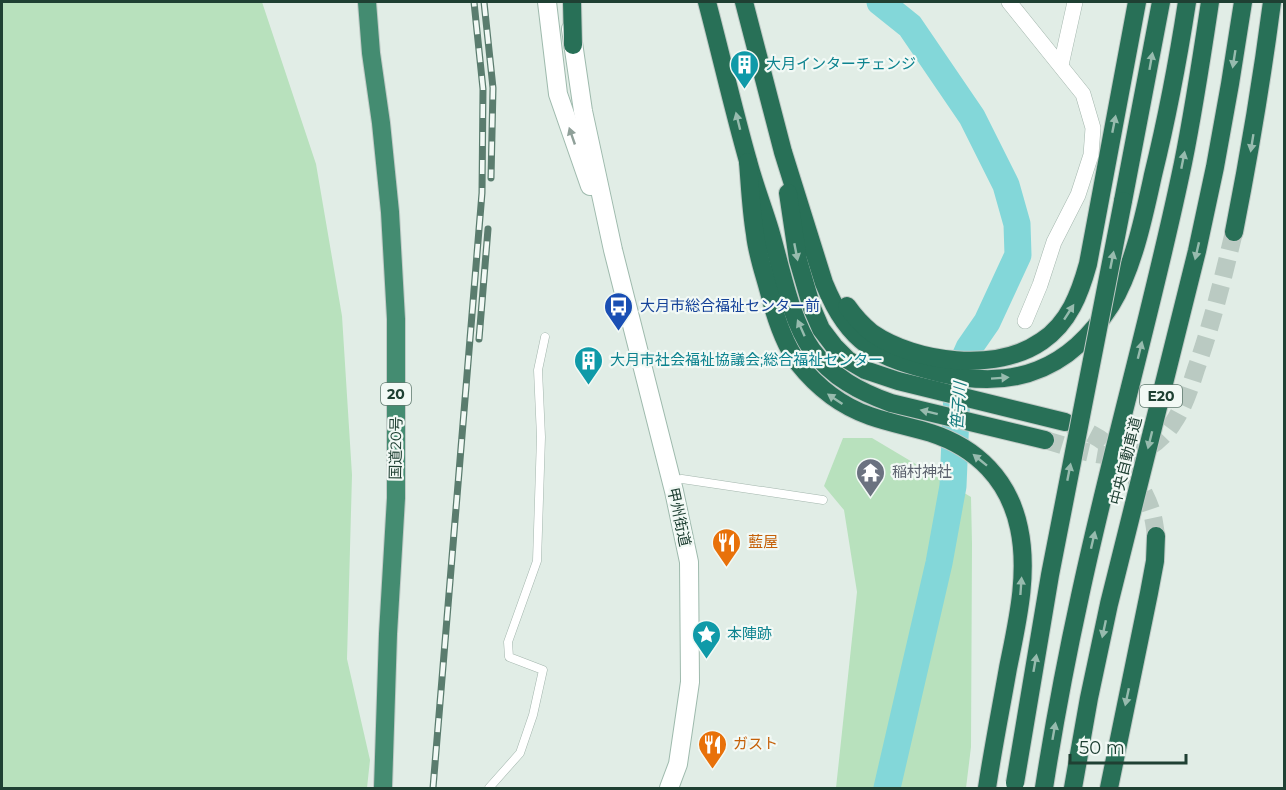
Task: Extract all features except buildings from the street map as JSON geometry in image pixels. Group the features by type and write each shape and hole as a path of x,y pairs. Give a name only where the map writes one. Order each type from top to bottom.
{"highway":[{"name":"国道20号","path":"367,2 370,53 381,123 390,212 396,320 396,498 382,789"},
{"path":"570,2 573,45"},
{"path":"707,2 748,162 792,307 811,349 825,366 841,379 873,396 891,403 1045,440"},
{"path":"744,2 783,152 798,260 812,308 822,329 834,346 848,360 865,370 898,381 1058,420"},
{"path":"904,356 969,361 1006,358 1043,341 1060,326 1073,307 1088,264 1137,2"},
{"path":"1015,786 1050,575 1161,2"},
{"path":"783,152 816,231 832,280 855,318 870,332 904,356 947,375 993,379 1037,372 1074,350 1090,333 1112,304 1125,274 1137,237 1166,121 1187,2"},
{"name":"中央自動車道","path":"1044,789 1080,597 1184,161 1210,2"},
{"name":"中央自動車道","path":"1073,789 1109,604 1197,251 1230,84 1243,2"},
{"path":"1234,232 1250,151 1272,2"},
{"path":"748,162 755,237 775,315 796,361 828,395 846,406 870,416 952,441 972,453 990,468 1014,507 1020,530 1022,580 1019,610 987,789"},
{"path":"1109,789 1155,561 1156,536"}],"main road":[{"name":"甲州街道","path":"547,2 558,94 613,250"},
{"name":"甲州街道","path":"573,45 583,111 613,250 672,480 689,562 690,682 678,764 669,789"}],"street":[{"path":"1010,2 1083,94 1093,128 1091,155 1078,195 1054,242 1025,321"},
{"path":"1061,65 1075,2"}],"lane":[{"path":"489,789 520,753 533,715 543,670 509,657 508,642 537,561 541,437 538,370 545,338"},
{"path":"672,480 682,479 823,500"}],"green space":[{"path":"2,2 262,2 316,164 342,316 352,475 347,659 370,760 367,788 2,788"},
{"path":"843,438 872,438 971,497 971,747 966,788 836,788 857,592 844,510 824,486"}],"waterway":[{"name":"笹子川","path":"880,2 910,26 972,117 1006,185 1017,224 1018,255 987,322 969,348 961,366 957,391 953,486 939,563 887,788"}],"tunnel":[{"path":"1045,440 1092,453 1116,456 1144,450 1166,432 1180,410 1191,383 1212,318 1234,232"},
{"path":"1066,422 1098,438 1121,458 1145,495 1152,513 1156,536"}],"railway":[{"path":"433,788 482,193 483,89 474,2"},
{"path":"484,2 493,88 491,178"},
{"path":"479,339 488,229"}],"place":[{"name":"大月インターチェンジ","path":"745,90"},
{"name":"大月市総合福祉センター前","path":"619,332"},
{"name":"大月市社会福祉協議会;総合福祉センター","path":"589,386"},
{"name":"稲村神社","path":"871,498"},
{"name":"藍屋","path":"727,568"},
{"name":"本陣跡","path":"706,660"},
{"name":"ガスト","path":"712,770"}]}
